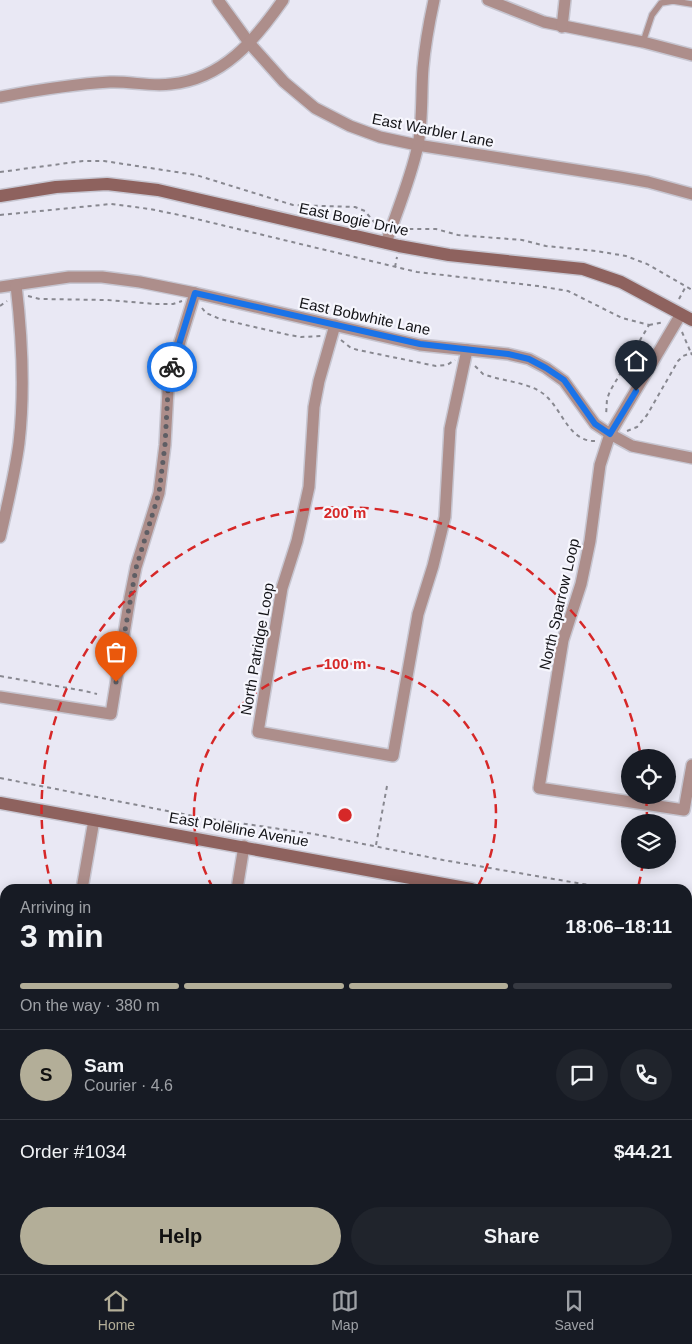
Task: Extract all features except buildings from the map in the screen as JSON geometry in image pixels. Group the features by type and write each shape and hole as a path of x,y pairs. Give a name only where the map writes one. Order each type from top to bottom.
{"street":[{"name":"East Warbler Lane","path":"218,0 250,44 284,82 315,108 350,126 380,137 418,145 648,182 692,194"},
{"path":"0,97 66,85 112,82 170,84 186,81 221,67 250,44 283,0"},
{"path":"386,243 418,145 428,28 434,0"},
{"path":"488,0 528,17 562,27 643,42 692,55"},
{"path":"562,27 565,0"},
{"name":"East Bogie Drive","path":"0,196 56,187 107,184 158,190 386,243 449,255 583,269 621,282 686,317"},
{"name":"East Bobwhite Lane","path":"0,287 69,278 102,277 140,282 420,344 508,354 529,359 564,380 595,424 610,434 632,446 692,458"},
{"path":"0,537 19,442 21,359 16,285"},
{"path":"0,697 111,714 133,582 159,493 171,371 195,293"},
{"name":"North Sparrow Loop","path":"686,317 610,434 600,465 590,541 581,584 563,640 539,788 684,810 692,765"},
{"name":"North Patridge Loop","path":"335,325 319,381 314,408 309,487 301,526 282,588 258,732 393,756 418,614 433,566 445,517 450,429 467,350"},
{"name":"East Poleline Avenue","path":"0,803 445,884"},
{"path":"83,884 94,820"},
{"path":"238,884 244,846"}],"lane":[{"path":"643,42 652,15 661,3 673,1 692,4"}],"path":[{"path":"0,172 74,162 104,161 196,176 293,205 355,207 365,211 378,227"},
{"path":"0,215 111,204 150,209 417,272 568,291 622,318 649,325 666,322"},
{"path":"402,232 436,229 458,234 506,238 546,246 626,256 647,264 692,290"},
{"path":"35,298 173,304"},
{"path":"206,313 220,319 289,335 315,336"},
{"path":"606,416 607,399 610,391 649,325"},
{"path":"347,344 358,350 436,366 447,365"},
{"path":"627,431 637,427 647,415 678,361 683,356 691,353 692,355"},
{"path":"479,370 489,376 531,387 542,392 549,398 567,425 578,435 586,440 597,441"},
{"path":"0,676 97,694"},
{"path":"0,778 198,817 314,834 443,860 583,884"},
{"path":"376,846 387,786"}],"way so far":[{"path":"116,682 136,568 159,493 165,445 168,390 172,367"}],"route":[{"path":"172,367 195,293 420,344 508,354 529,359 564,380 595,424 610,434 636,391"}]}
